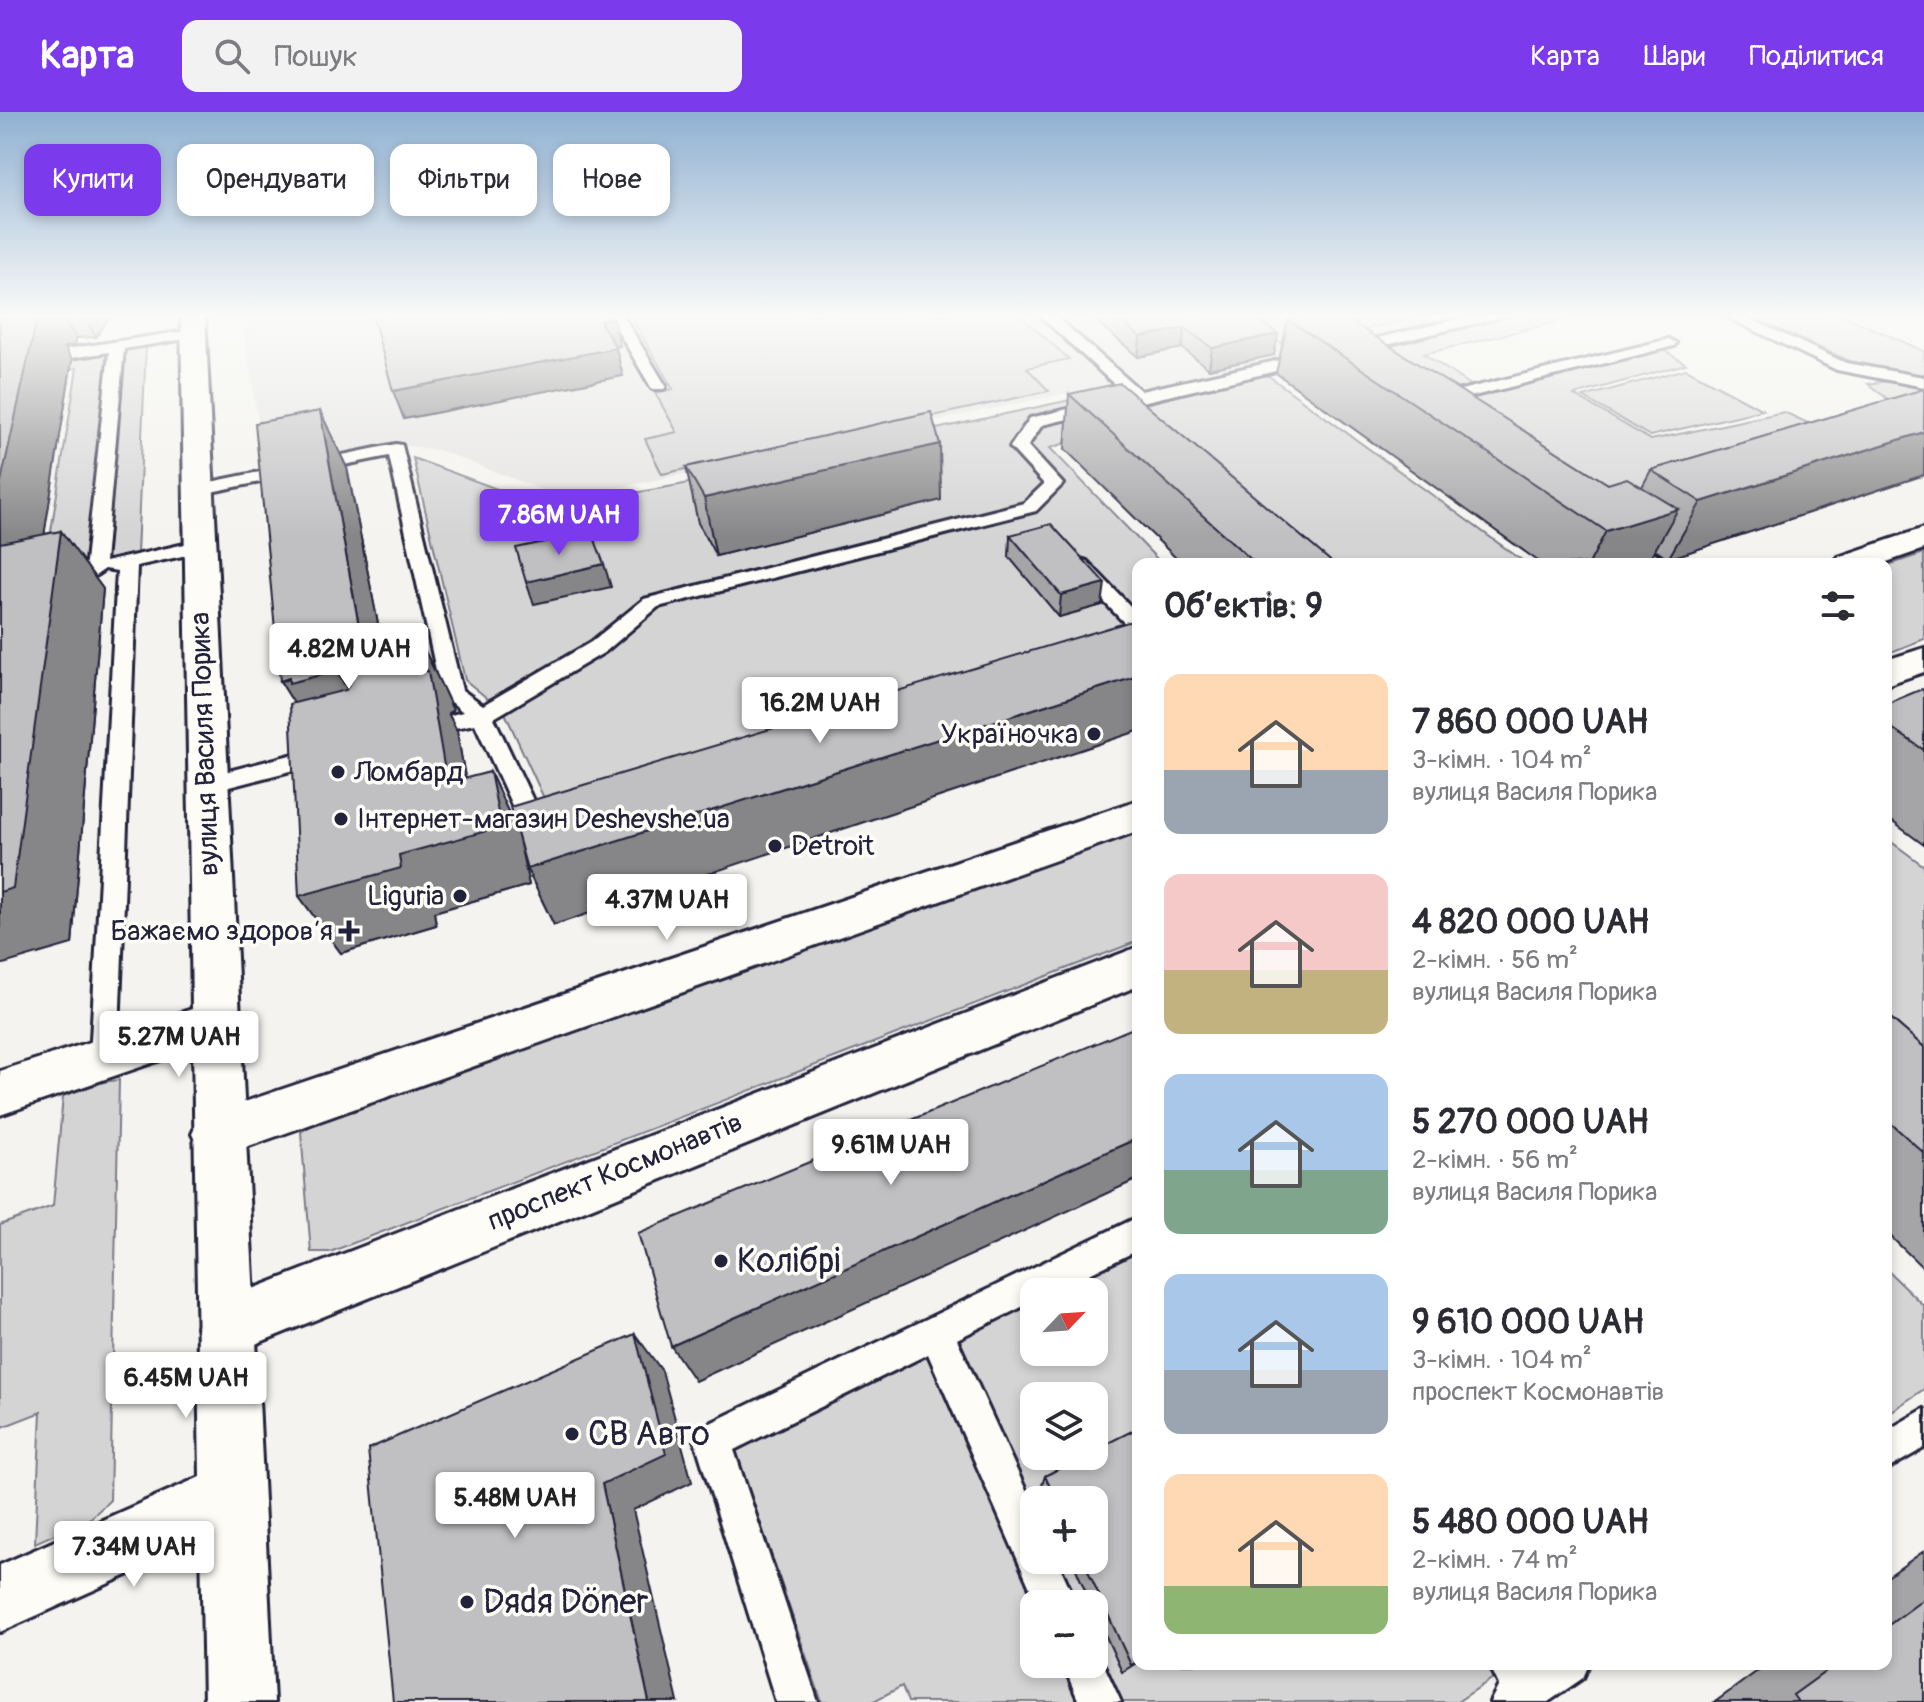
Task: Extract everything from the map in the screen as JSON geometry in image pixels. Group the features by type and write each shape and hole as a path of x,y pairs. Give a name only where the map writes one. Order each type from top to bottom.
{"street":[{"name":"вулиця Василя Порика","path":"194,388 239,1702"},
{"path":"1867,558 1924,538"},
{"path":"1892,671 1924,659"},
{"path":"218,1134 1132,817"},
{"name":"проспект Космонавтів","path":"226,1327 1132,968"},
{"path":"0,1093 214,1022"},
{"path":"0,1599 231,1496"}],"lane":[{"path":"112,388 88,571 198,547"},
{"path":"1128,388 1138,397"},
{"path":"455,721 482,715 598,647 651,603 1030,507 1054,484 1019,447 1036,422 1177,388"},
{"path":"1443,421 1413,401 1469,388"},
{"path":"1105,404 1128,424"},
{"path":"196,490 396,449 452,693 482,715 533,825 563,816"},
{"path":"1611,531 1651,558"},
{"path":"1075,560 1132,620"},
{"path":"104,1058 127,563"},
{"path":"206,785 341,749"},
{"path":"797,1702 713,1441 1132,1236"},
{"path":"936,1332 1020,1521"},
{"path":"1892,1448 1924,1427"},
{"path":"1516,1686 1555,1670"},
{"path":"1089,1678 1100,1702"}],"shaded area":[{"path":"74,388 144,388 137,554 44,575"},
{"path":"253,388 1090,388 565,499 439,450 395,444 265,470"},
{"path":"1046,388 1049,391 662,474 645,439 677,432 655,393 673,389"},
{"path":"1209,388 1286,388 1519,558 1293,558 1126,409"},
{"path":"1403,388 1476,388 1483,393 1502,388 1599,388 1574,395 1651,440 1784,412 1812,425 1889,400 1874,388 1924,388 1924,423 1606,523"},
{"path":"1615,388 1722,388 1763,410 1650,436 1583,397"},
{"path":"1079,398 1114,428 1050,448 1156,558 1132,558 1132,627 548,807 505,713 465,680 413,458 549,508 679,485"},
{"path":"1924,553 1924,639 1892,652 1892,564"},
{"path":"1132,833 1132,943 330,1252 311,1252 301,1132 319,1121"},
{"path":"1892,842 1924,866 1924,1101 1892,1072"},
{"path":"119,1080 110,1500 91,1518 35,1543 41,1412 0,1428 0,1225 53,1206 63,1096 103,1082"},
{"path":"1132,1252 1132,1670 1505,1670 1457,1702 908,1702 902,1686 872,1702 822,1702 733,1443 1020,1306 1020,1366 1108,1366 1108,1278 1078,1278"},
{"path":"1892,1275 1924,1306 1924,1389 1892,1411"}],"building":[{"path":"0,388 22,388 0,486"},
{"path":"1096,388 1126,388 1327,558 1249,558 1069,394"},
{"path":"1391,388 1456,388 1608,484 1627,478 1678,509 1606,531"},
{"path":"1924,389 1924,432 1701,502 1651,470"},
{"path":"320,411 366,665 425,651 416,655 412,663 417,670 428,671 447,783 490,772 501,827 399,855 401,868 299,896 290,704 346,690 352,680 347,674 337,671 289,683 289,678 280,681 255,423"},
{"path":"931,412 940,444 704,498 686,467"},
{"path":"1051,524 1105,583 1061,595 1010,535"},
{"path":"61,531 13,888 0,892 0,543"},
{"path":"592,532 604,564 526,582 516,548"},
{"path":"1132,621 1132,678 527,869 510,807"},
{"path":"1924,690 1924,750 1892,728 1892,702"},
{"path":"1892,1019 1924,1047 1924,1153 1892,1124"},
{"path":"1132,1028 1132,1141 671,1346 638,1233"},
{"path":"635,1334 666,1454 602,1484 649,1702 393,1702 368,1449"},
{"path":"1132,1431 1131,1665 1108,1615 1108,1590 1097,1590 1089,1574 1108,1574 1108,1486 1050,1486 1045,1476 1056,1470 1108,1470 1108,1443"},
{"path":"1924,1599 1924,1702 1798,1702 1793,1695 1828,1670 1892,1670 1892,1623"}],"place":[{"name":"Україночка","path":"1094,734"},
{"name":"Ломбард","path":"338,772"},
{"name":"Інтернет-магазин Deshevshe.ua","path":"341,819"},
{"name":"Detroit","path":"775,846"},
{"name":"Liguria","path":"460,896"},
{"name":"Бажаємо здоровʼя","path":"349,931"},
{"name":"Колібрі","path":"721,1261"},
{"name":"СВ Авто","path":"572,1434"},
{"name":"Dяdя Döner","path":"467,1602"}]}
